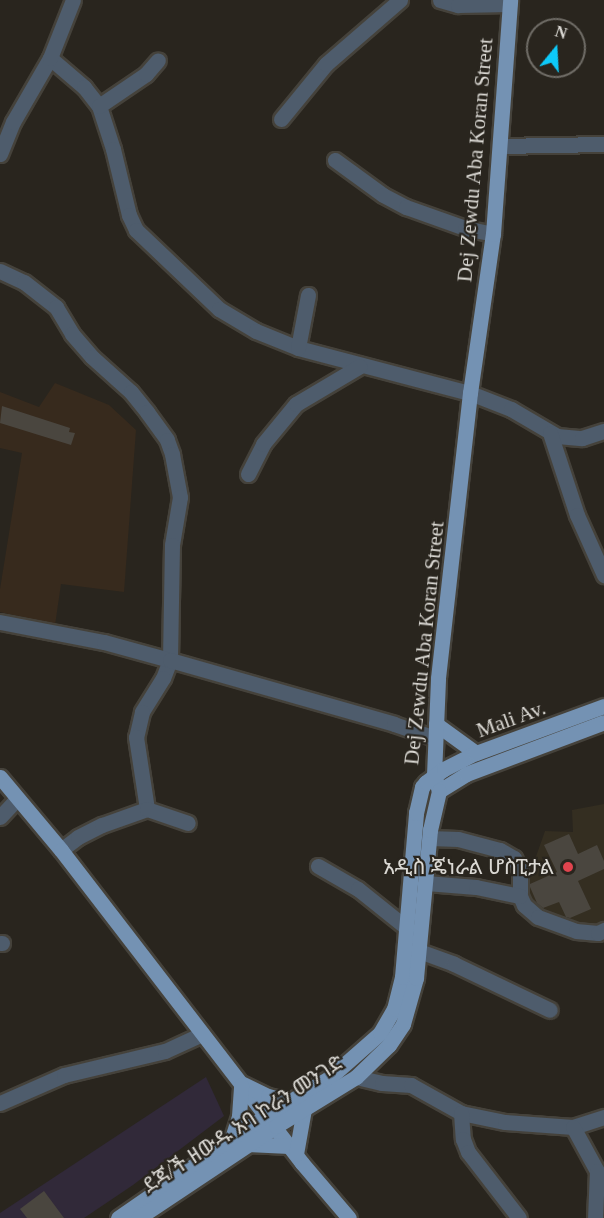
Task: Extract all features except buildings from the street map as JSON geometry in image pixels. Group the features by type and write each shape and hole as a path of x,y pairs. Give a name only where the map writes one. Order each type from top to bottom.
{"main road":[{"name":"Dej Zewdu Aba Koran Street","path":"118,1218 232,1138 297,1105 380,1034 394,1010 413,950 408,929 417,805 422,787 434,775 438,678 470,393 493,234 510,2"},
{"name":"Mali Av.","path":"434,775 476,753 604,706"},
{"name":"Mali Av.","path":"439,792 466,774 604,722"},
{"path":"435,731 476,753"},
{"path":"434,775 439,792"},
{"path":"0,777 61,850 292,1150 350,1218"},
{"name":"ደጃ/ች ዘውዱ አባ ኮራን መንገድ","path":"297,1105 356,1077 389,1045 403,1024 416,978 413,950 426,884 434,804 439,792"},
{"path":"240,1084 297,1105 292,1150"},
{"path":"232,1138 239,1116 240,1084"},
{"name":"ደጃ/ች ዘውዱ አባ ኮራን መንገድ","path":"138,1218 153,1214 248,1144 271,1120"},
{"path":"248,1144 292,1150"}],"street":[{"path":"0,154 13,122 50,58 73,0"},
{"path":"280,118 326,64 400,0"},
{"path":"440,0 458,5 510,2"},
{"path":"50,58 84,87 99,106 113,149 129,215 136,230 219,309 256,331 298,348 470,393 511,409 553,435 573,438 604,431"},
{"path":"99,106 146,74 158,60"},
{"path":"500,146 604,144"},
{"path":"335,160 383,195 406,207 465,228 493,234"},
{"path":"0,271 24,282 56,307 72,334 92,357 131,392 167,440 175,466 180,497 172,545 171,660 137,723 136,746 147,809"},
{"path":"298,348 308,295"},
{"path":"248,474 263,444 296,405 360,366"},
{"path":"553,435 577,516 604,575"},
{"path":"0,622 105,642 394,724 435,731"},
{"path":"0,817 17,799"},
{"path":"61,850 102,825 147,809 188,823"},
{"path":"429,838 483,843 514,858 520,870 520,896 524,905 538,917 576,931 598,933 604,930"},
{"path":"318,866 358,889 408,929"},
{"path":"426,884 476,887 520,896"},
{"path":"413,950 454,964 550,1010"},
{"path":"0,1103 64,1075 165,1051 202,1034"},
{"path":"356,1077 411,1085 461,1113 505,1122 573,1127 604,1117"},
{"path":"461,1113 463,1139 468,1152 519,1218"},
{"path":"573,1127 597,1171 599,1181 595,1218"}],"shaded area":[{"path":"55,383 109,405 136,430 124,592 61,584 55,625 0,612 0,589 22,453 0,448 0,392 39,407"},
{"name":"አዲስ ጄነራል ሆስፒታል","path":"604,804 604,928 594,933 520,902 545,831 573,832 572,810"},
{"path":"206,1077 224,1116 133,1185 84,1218 0,1218 0,1213"}],"place":[{"name":"አዲስ ጄነራል ሆስፒታል","path":"568,867"}]}
